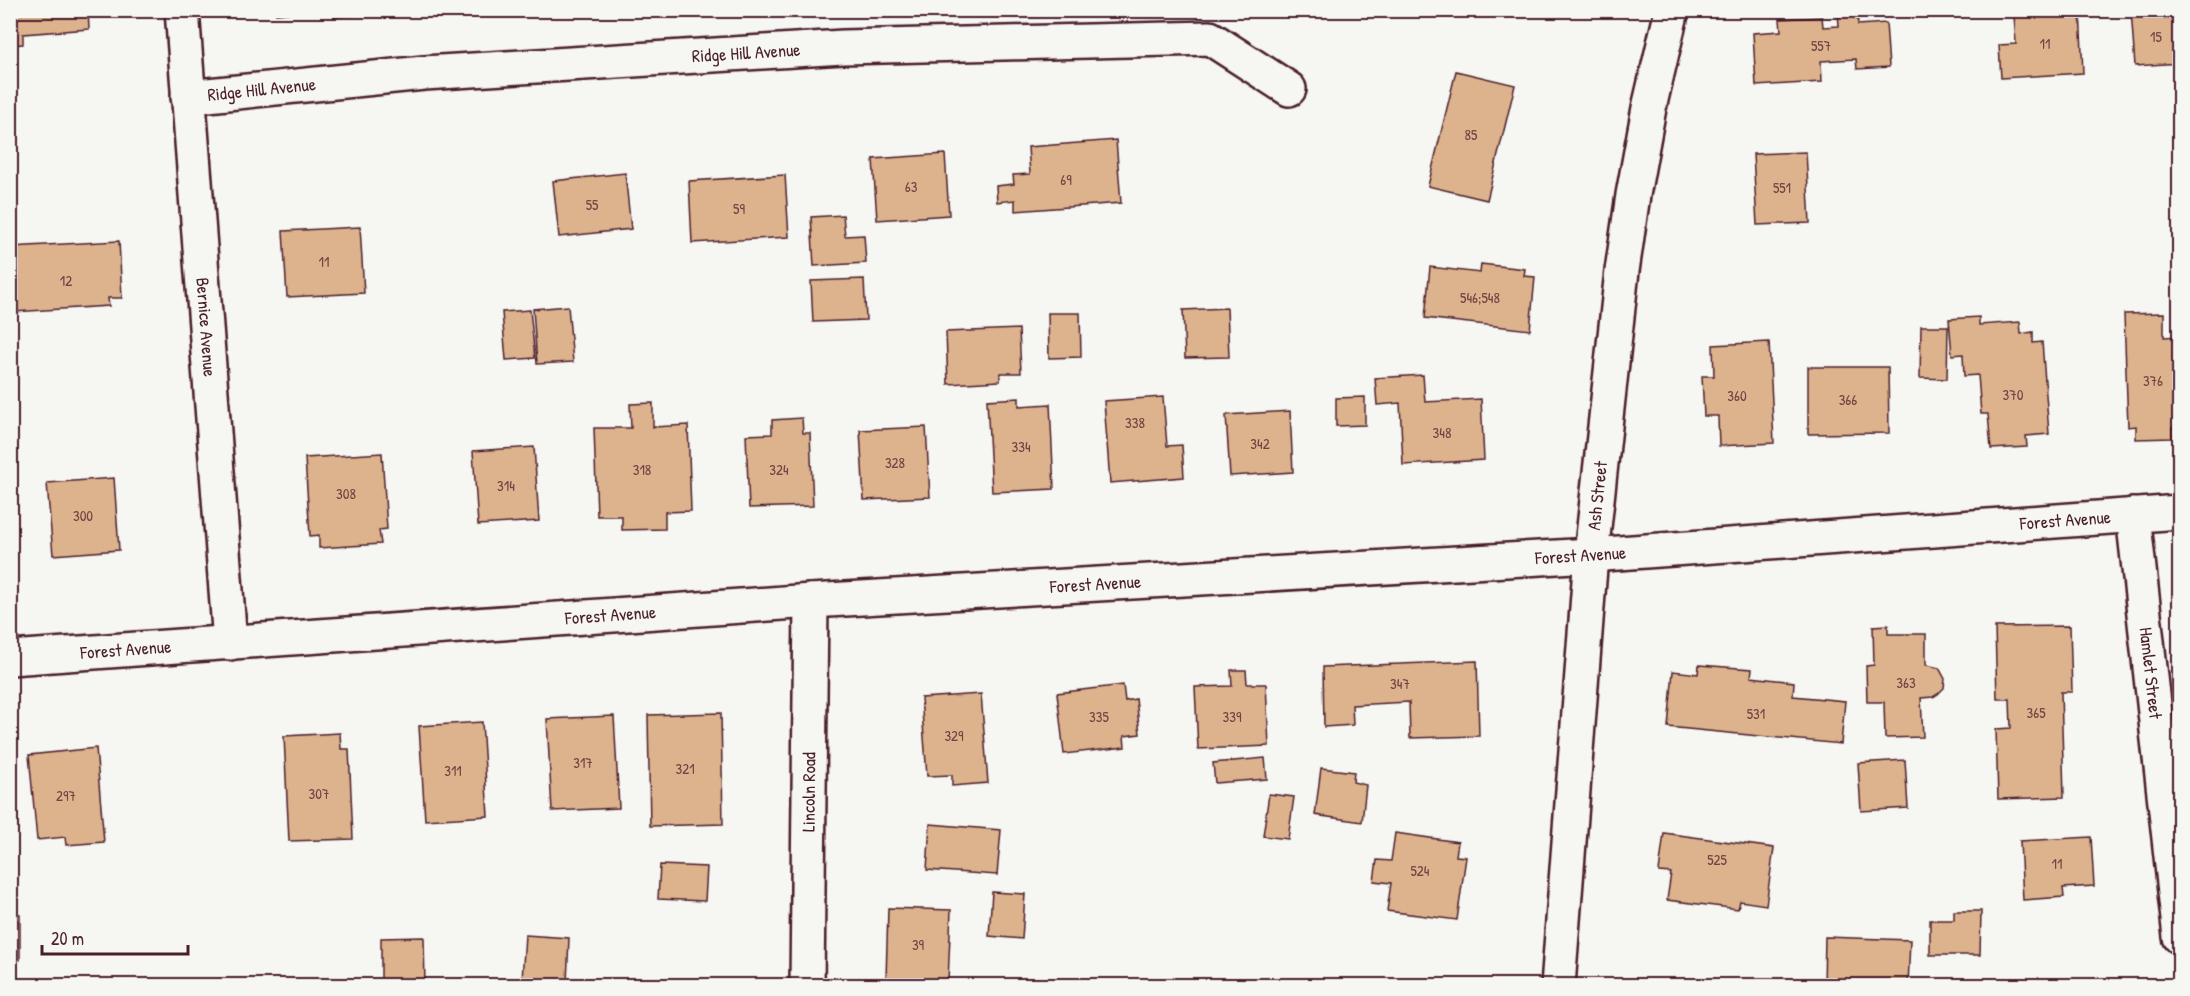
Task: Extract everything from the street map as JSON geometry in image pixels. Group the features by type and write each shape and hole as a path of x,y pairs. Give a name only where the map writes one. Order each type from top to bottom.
{"street":[{"name":"Bernice Avenue","path":"182,10 230,644"},
{"name":"Ash Street","path":"1558,986 1591,555 1622,270 1649,108 1672,10"},
{"name":"Ridge Hill Avenue","path":"188,97 424,73 843,47 1210,38 1290,89"},
{"name":"Forest Avenue","path":"10,658 811,601 1591,555 2180,513"},
{"name":"Hamlet Street","path":"2133,515 2180,937"},
{"name":"Lincoln Road","path":"807,986 811,601"}],"building":[{"path":"10,10 88,10 89,29 23,34 23,44 10,45"},
{"path":"275,10 323,10 276,14"},
{"path":"333,10 362,10 363,15 334,17"},
{"path":"2080,10 2083,73 2001,78 1999,45 2016,44 2014,15"},
{"path":"2131,10 2180,10 2180,63 2135,66"},
{"path":"1857,11 1858,25 1886,23 1889,67 1857,69 1856,59 1821,61 1822,82 1756,86 1753,33 1781,31 1780,19 1822,17 1823,27 1839,26 1838,13"},
{"path":"1456,71 1515,85 1487,200 1428,186"},
{"path":"1116,140 1121,203 1015,211 1015,200 997,202 996,186 1014,184 1013,175 1030,174 1028,147"},
{"path":"1806,152 1810,223 1757,225 1753,154"},
{"path":"945,154 949,215 877,220 873,159"},
{"path":"625,173 631,229 559,237 553,181"},
{"path":"785,175 789,237 692,243 689,181"},
{"path":"843,215 845,236 864,235 866,263 814,266 811,217"},
{"path":"360,227 364,293 287,297 283,231"},
{"path":"119,241 122,298 108,298 109,306 13,312 10,247"},
{"path":"1481,264 1525,269 1524,276 1535,277 1530,330 1425,318 1430,267 1480,273"},
{"path":"864,279 866,320 813,322 811,281"},
{"path":"568,306 573,362 537,364 533,309"},
{"path":"1227,308 1229,357 1185,358 1183,310"},
{"path":"530,310 535,358 506,360 502,312"},
{"path":"1048,313 1080,313 1081,357 1049,358"},
{"path":"2164,313 2164,337 2180,336 2180,428 2172,428 2172,438 2136,439 2136,426 2128,427 2124,314"},
{"path":"1979,317 1979,325 2020,322 2021,334 2033,332 2033,343 2042,342 2049,434 2026,436 2027,447 1991,449 1988,414 1981,414 1978,375 1964,376 1963,354 1952,355 1949,319"},
{"path":"1921,326 1948,326 1947,379 1920,378"},
{"path":"1019,329 1021,373 1000,373 1000,381 948,384 946,332"},
{"path":"1769,342 1774,443 1719,446 1718,416 1704,416 1702,376 1714,376 1713,345"},
{"path":"1808,367 1888,367 1889,433 1808,434"},
{"path":"1423,375 1425,402 1481,399 1484,460 1403,465 1400,403 1377,405 1375,378"},
{"path":"1163,397 1167,446 1182,445 1184,477 1110,483 1104,401"},
{"path":"1365,397 1365,425 1336,426 1336,398"},
{"path":"1019,398 1019,406 1050,404 1054,489 992,492 987,400"},
{"path":"653,403 653,427 688,425 691,511 665,512 665,529 622,530 622,516 597,516 594,428 631,428 630,404"},
{"path":"1290,411 1293,472 1230,476 1226,415"},
{"path":"802,418 803,433 810,433 813,506 749,508 746,435 772,434 772,420"},
{"path":"926,427 930,497 864,500 860,430"},
{"path":"534,447 539,521 478,525 473,451"},
{"path":"382,453 387,529 379,530 381,544 319,548 319,535 310,536 305,458"},
{"path":"114,478 119,550 53,555 47,483"},
{"path":"10,513 16,573 10,573"},
{"path":"1888,625 1888,634 1926,634 1926,665 1939,668 1945,679 1944,688 1938,694 1921,698 1923,737 1885,738 1884,702 1867,702 1866,666 1874,665 1873,626"},
{"path":"2070,626 2072,692 2061,692 2064,797 1998,799 1996,729 2011,728 2010,699 1997,699 1995,627"},
{"path":"1477,661 1479,736 1410,738 1409,702 1352,705 1353,725 1324,727 1323,667"},
{"path":"1699,665 1752,669 1751,677 1794,682 1793,696 1845,701 1841,744 1668,727 1673,671 1698,674"},
{"path":"1231,670 1246,670 1247,684 1266,684 1269,746 1198,749 1195,687 1232,686"},
{"path":"1123,685 1125,701 1136,699 1140,734 1124,736 1125,747 1064,754 1057,693"},
{"path":"981,694 988,783 952,786 952,775 927,776 921,698"},
{"path":"721,713 723,824 650,826 648,715"},
{"path":"614,716 619,808 552,811 547,719"},
{"path":"482,722 488,816 425,820 419,726"},
{"path":"340,733 341,749 349,749 353,839 289,841 284,736"},
{"path":"96,748 104,842 66,845 65,837 37,840 29,755"},
{"path":"1265,758 1267,779 1215,783 1213,763"},
{"path":"1905,760 1908,808 1861,811 1858,763"},
{"path":"1321,768 1354,772 1353,782 1366,785 1362,822 1315,815"},
{"path":"1269,794 1294,797 1288,839 1263,836"},
{"path":"930,824 1001,830 997,875 927,870"},
{"path":"1395,833 1458,842 1456,856 1466,857 1457,920 1387,911 1391,883 1374,881 1377,860 1391,861"},
{"path":"1664,833 1774,848 1766,905 1740,901 1738,909 1667,900 1671,873 1659,872"},
{"path":"2091,837 2094,886 2063,888 2064,897 2023,900 2020,841"},
{"path":"660,865 707,867 705,901 658,899"},
{"path":"992,892 1025,894 1022,939 989,936"},
{"path":"888,908 951,910 948,982 886,980"},
{"path":"1954,911 1981,911 1980,955 1930,955 1930,920 1954,920"},
{"path":"10,914 20,914 20,960 10,960"},
{"path":"525,935 569,938 567,983 522,980"},
{"path":"424,937 425,986 381,986 381,938"},
{"path":"1825,937 1910,940 1908,986 1824,986"}]}
